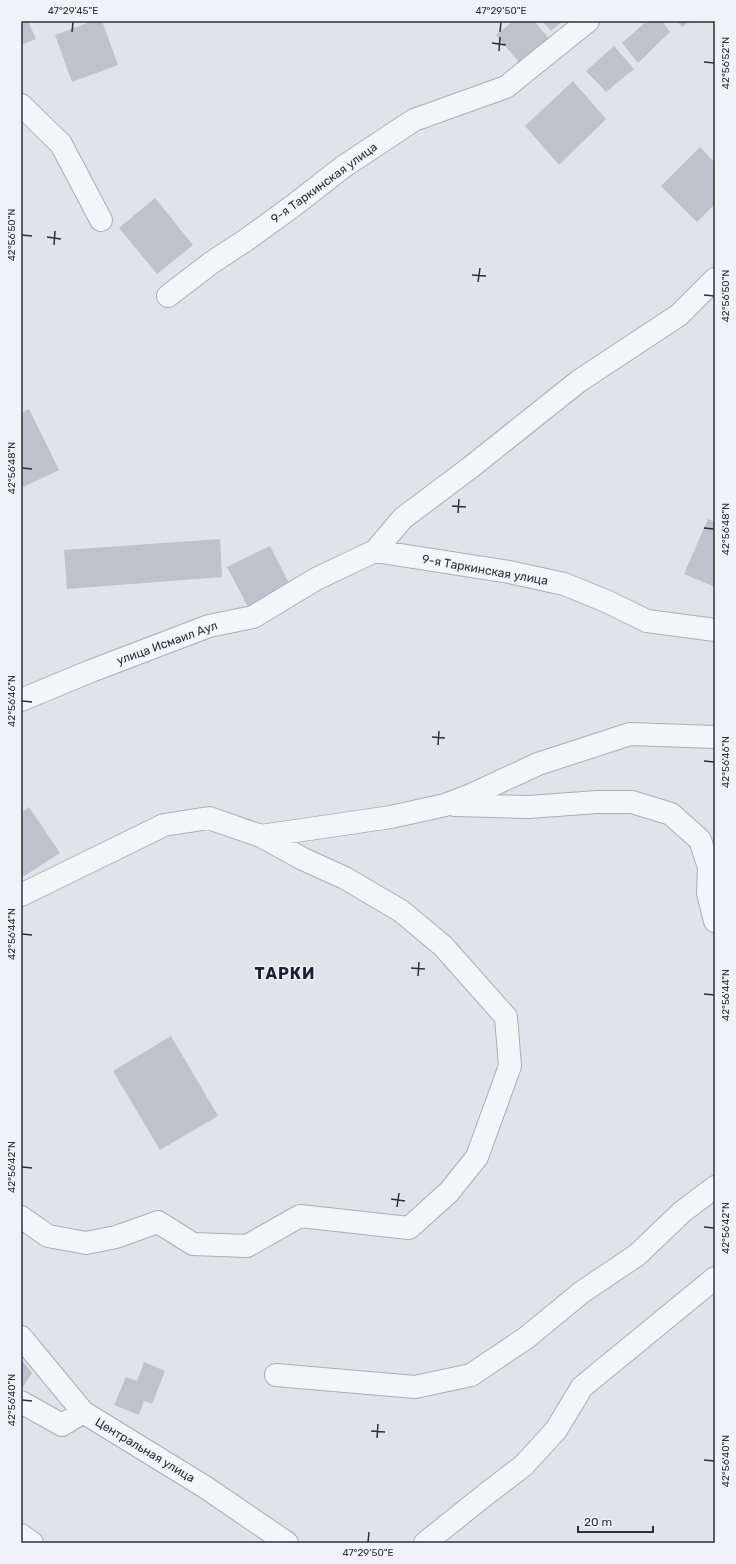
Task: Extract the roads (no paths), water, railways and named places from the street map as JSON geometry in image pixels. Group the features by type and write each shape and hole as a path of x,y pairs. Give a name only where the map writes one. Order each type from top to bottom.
{"street":[{"name":"9-я Таркинская улица","path":"168,296 211,263 293,206 350,162 414,120 506,87 588,21"},
{"path":"21,105 61,144 101,220"},
{"path":"375,551 403,518 471,467 579,381 679,316 715,279"},
{"name":"9-я Таркинская улица","path":"375,551 509,572 564,584 606,601 647,621 715,630"},
{"name":"улица Исмаил Аул","path":"21,700 91,671 208,626 253,618 316,579 375,551"},
{"path":"261,836 391,817 445,805 471,795 538,764 630,734 715,737"},
{"path":"445,805 529,807 597,802 632,802 671,814 700,840 709,867 708,893 715,921"},
{"path":"21,895 164,825 209,818 261,836 303,859 346,878 401,911 443,946 506,1017 510,1066 477,1157 449,1192 409,1228 300,1216 247,1246 193,1244 158,1222 116,1237 86,1243 48,1236 21,1217"},
{"path":"276,1375 416,1387 471,1375 526,1338 582,1292 637,1254 682,1212 715,1187"},
{"path":"425,1543 523,1466 556,1430 582,1387 715,1278"},
{"name":"Центральная улица","path":"21,1337 83,1412 205,1487 287,1543"},
{"path":"21,1402 62,1425 83,1412"},
{"path":"21,1535 32,1543"}],"district":[{"name":"ТАРКИ","path":"285,973"}]}
